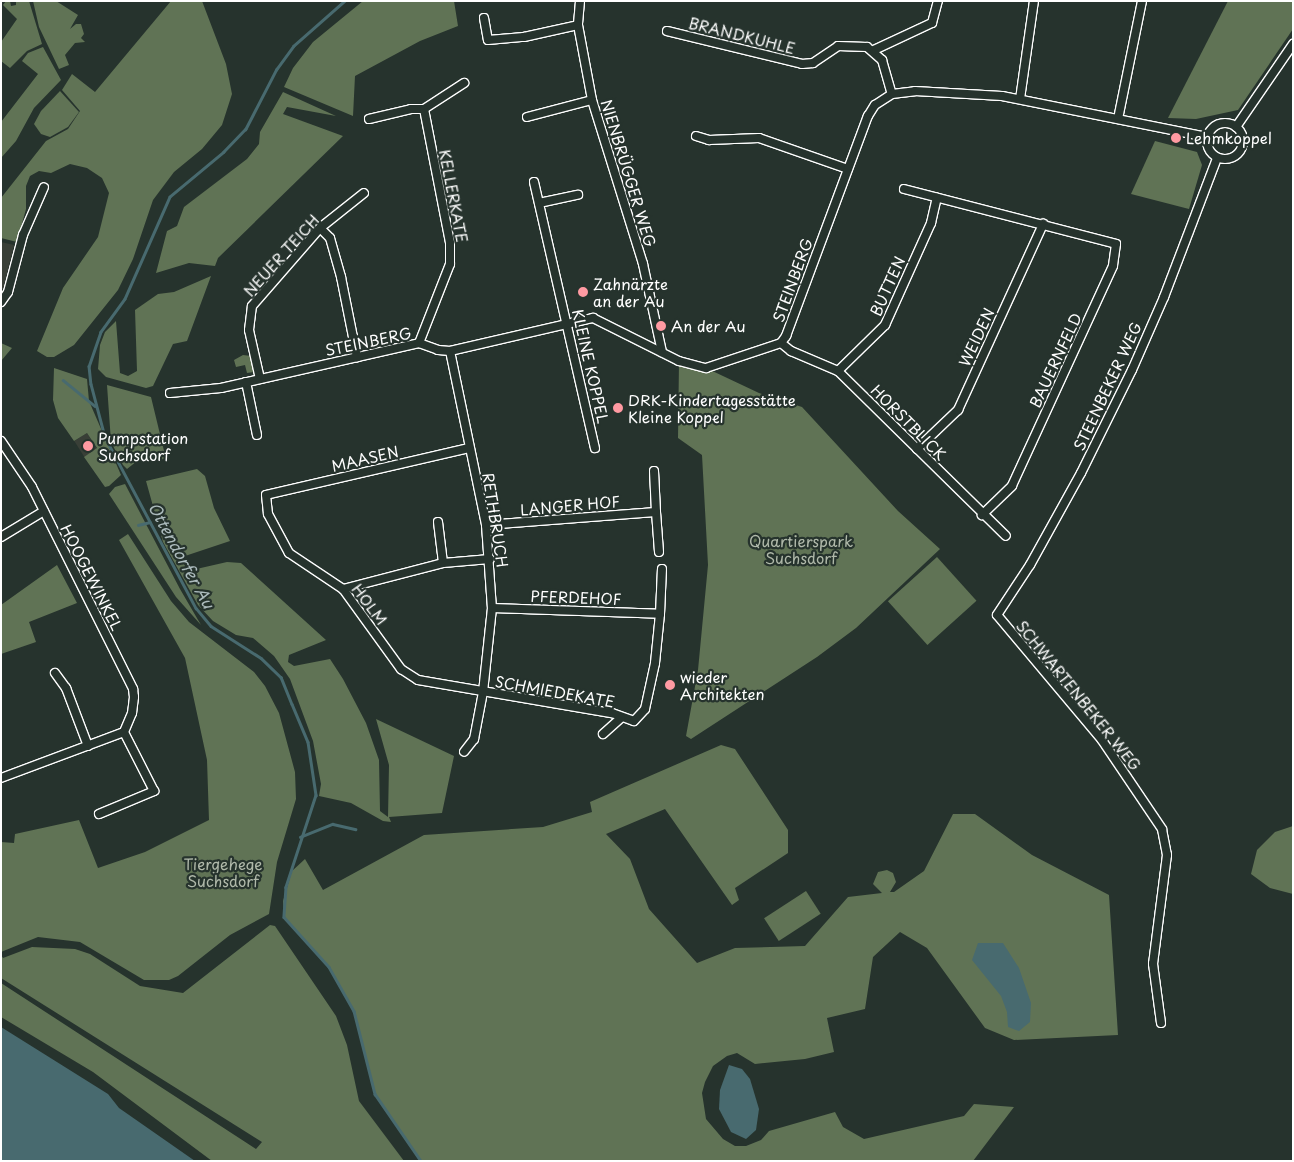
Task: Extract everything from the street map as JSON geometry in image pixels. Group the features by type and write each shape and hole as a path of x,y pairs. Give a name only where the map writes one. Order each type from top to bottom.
{"street":[{"name":"NIENBRÜGGER WEG","path":"580,1 578,25 592,100 643,264 662,352"},
{"path":"938,1 932,23 874,50 887,71 892,94 915,91 1020,99 1207,137"},
{"path":"1020,99 1034,1"},
{"path":"1118,119 1142,1"},
{"path":"484,18 488,40 524,37 578,25"},
{"name":"BRANDKUHLE","path":"667,31 802,64 812,63 838,46 856,44 874,50"},
{"path":"1236,127 1293,44"},
{"path":"369,119 411,109 424,109 464,83"},
{"name":"STEINBERG","path":"170,393 246,382 419,343 438,350 450,351 592,318 679,362 706,368 781,343 786,336 868,116 875,105 892,94"},
{"path":"526,117 592,100"},
{"name":"KELLERKATE","path":"419,343 450,264 450,243 424,109"},
{"path":"1221,124 1236,127 1242,135 1242,149 1234,157 1217,158 1208,146 1207,137 1213,128 1221,124"},
{"path":"696,136 709,140 759,138 848,169"},
{"name":"STEENBEKER WEG","path":"997,615 1030,566 1081,473 1132,370 1217,158"},
{"name":"KLEINE KOPPEL","path":"534,182 595,448"},
{"path":"1,302 8,292 23,235 44,187"},
{"path":"904,189 1043,224"},
{"name":"NEUER TEICH","path":"260,379 249,330 252,306 320,228 364,193"},
{"path":"540,203 578,194"},
{"name":"BUTTEN","path":"838,371 885,325 931,223 937,198"},
{"name":"BAUERNFELD","path":"982,515 1012,486 1113,266 1116,244 1043,224"},
{"name":"WEIDEN","path":"917,449 958,410 1043,224"},
{"path":"320,228 330,238 341,277 357,357"},
{"name":"HORSTBLICK","path":"781,343 791,351 838,371 982,515 1006,536"},
{"name":"RETHBRUCH","path":"450,351 486,525 490,559 492,608 483,692 474,739 464,752"},
{"path":"246,382 257,435"},
{"name":"HOOGEWINKEL","path":"1,441 18,461 133,689 132,713 124,732"},
{"name":"MAASEN","path":"266,495 469,448"},
{"path":"654,471 659,552"},
{"name":"HOLM","path":"266,495 268,514 289,553 342,588 401,669 418,680 483,692"},
{"path":"1,536 44,511"},
{"name":"LANGER HOF","path":"486,525 656,512"},
{"path":"438,522 443,563"},
{"path":"342,588 443,563 490,559"},
{"path":"660,614 662,568"},
{"name":"PFERDEHOF","path":"492,608 660,614"},
{"name":"SCHMIEDEKATE","path":"483,692 612,713 621,718 634,721 645,709 655,663 660,614"},
{"name":"SCHWARTENBEKER WEG","path":"997,615 1102,740 1162,829 1167,854 1153,964 1161,1023"},
{"path":"55,673 66,688 88,746"},
{"name":"SCHMIEDEKATE","path":"603,734 621,718"},
{"path":"1,778 124,732 154,792 98,814"}],"shaded area":[{"path":"1,242 14,245 3,289 1,289"},
{"path":"87,433 97,449 84,457 74,441"}],"green space":[{"path":"6,1 10,1 11,6 16,5 16,1 29,1 42,44 27,51 10,68 1,61 1,42 17,19 3,5"},
{"path":"33,1 56,1 78,15 70,29 76,24 81,24 84,34 81,38 85,42 75,43 65,55 69,65 59,69 39,27"},
{"path":"171,1 202,1 226,64 232,94 222,125 202,149 174,172 153,200 133,259 118,290 74,345 54,357 47,357 37,351 63,288 98,237 109,193 102,178 87,168 70,164 51,173 39,171 30,176 26,186 26,209 17,242 1,238 1,198 46,141 68,129 80,111 62,90 72,74 95,92"},
{"path":"363,1 454,1 458,26 420,41 355,76 353,116 284,87 293,68 313,42"},
{"path":"1228,1 1293,1 1293,29 1238,110 1196,119 1168,118"},
{"path":"43,47 61,80 34,108 16,141 1,158 1,122 38,74 22,61 28,53"},
{"path":"60,91 79,112 68,127 50,137 41,134 34,124 41,111"},
{"path":"283,92 336,116 287,107 283,114 343,136 218,258 215,266 189,263 156,273 167,231 177,226 184,207 247,159 259,144 260,132"},
{"path":"1155,141 1197,152 1202,165 1189,209 1131,194"},
{"path":"211,276 187,341 173,344 153,386 146,388 106,377 98,369 100,345 105,332 116,321 120,373 128,376 137,371 135,310 158,294 174,292"},
{"path":"1,343 12,348 1,361"},
{"path":"243,355 251,356 254,372 247,373 245,365 236,367 234,360"},
{"name":"Quartierspark Suchsdorf","path":"679,361 706,368 759,393 802,407 898,511 940,549 856,628 817,657 691,739 686,736 698,670 708,565 702,455 678,438"},
{"path":"54,368 87,379 89,401 121,475 109,486 105,487 84,457 97,448 87,433 74,441 58,418 53,400"},
{"path":"107,385 151,397 166,459 137,461 127,469 123,465 111,442"},
{"path":"197,469 205,476 214,508 230,541 185,556 183,562 186,568 192,570 227,562 241,563 326,640 289,655 288,662 294,666 330,659 343,679 366,723 379,760 380,811 388,817 389,765 376,719 454,756 442,813 389,817 391,822 383,821 351,803 319,796 321,784 313,741 290,679 274,656 253,638 236,635 213,621 198,605 163,542 146,481"},
{"path":"125,484 201,625 176,597 109,494 115,487"},
{"name":"Tiergehege Suchsdorf","path":"128,534 171,601 189,622 254,672 265,686 279,713 295,772 296,799 277,862 269,914 230,935 178,976 169,980 144,980 80,942 38,937 1,952 1,842 14,843 15,834 79,820 98,868 145,852 209,820 207,760 185,658 119,540"},
{"path":"937,557 976,601 927,645 888,601"},
{"path":"57,565 77,603 29,622 36,642 1,654 1,605"},
{"path":"721,745 735,749 788,830 788,853 735,888 739,900 732,905 665,809 606,834 630,859 649,909 697,963 735,948 805,946 848,897 882,893 873,884 878,872 887,870 893,873 896,882 890,892 894,892 924,871 953,814 975,814 1032,855 1109,895 1118,1035 1014,1040 985,1028 927,948 900,932 873,957 865,1009 827,1018 834,1052 805,1059 755,1064 737,1053 727,1056 713,1066 705,1082 702,1093 706,1119 723,1139 735,1146 746,1146 761,1140 769,1131 835,1112 843,1127 864,1139 964,1116 974,1104 1014,1107 973,1161 421,1161 375,1094 354,1011 329,967 284,917 283,901 292,871 305,859 323,890 424,835 543,827 592,812 590,802"},
{"path":"1293,826 1293,894 1270,888 1251,874 1257,850 1275,832"},
{"path":"806,891 821,914 779,941 764,918"},
{"path":"270,925 275,926 336,1016 347,1045 359,1101 404,1161 212,1161 93,1072 1,1017 1,983 256,1149 262,1142 1,978 1,955 3,958 32,947 75,949 90,954 140,986 183,993"}],"water":[{"path":"978,943 1003,943 1019,968 1031,1003 1030,1022 1019,1031 1008,1027 1007,1012 1001,996 972,960"},
{"path":"1,1027 108,1094 119,1108 195,1161 1,1161"},
{"path":"729,1065 742,1069 750,1079 759,1109 756,1130 746,1139 731,1132 719,1109 720,1090"}],"waterway":[{"name":"Ottendorfer Au","path":"345,1 294,46 277,69 246,129 224,152 170,197 125,299 101,332 89,366 91,384 105,437 196,608 211,626 261,658 281,677 308,742 316,795 286,887 284,917 329,967 354,1011 375,1094 421,1161"},
{"path":"63,380 95,406"},
{"path":"138,525 150,522"},
{"path":"300,837 333,824 355,829"}],"place":[{"name":"Lehmkoppel","path":"1176,138"},
{"name":"Zahnärzte an der Au","path":"583,292"},
{"name":"An der Au","path":"661,326"},
{"name":"DRK-Kindertagesstätte Kleine Koppel","path":"618,408"},
{"name":"Pumpstation Suchsdorf","path":"88,446"},
{"name":"wieder Architekten","path":"670,685"}]}
